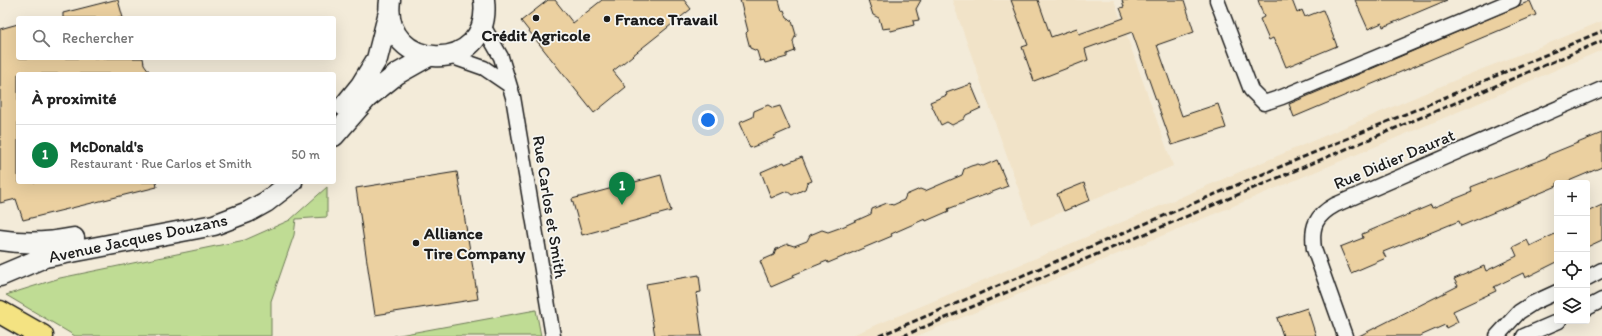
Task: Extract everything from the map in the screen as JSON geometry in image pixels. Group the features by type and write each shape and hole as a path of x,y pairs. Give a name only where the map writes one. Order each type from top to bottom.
{"main road":[{"path":"390,6 391,23 396,34 411,50 422,55 450,56 465,49 474,41 480,32 485,10 484,0"},
{"path":"336,115 361,85 377,59 390,6"},
{"path":"336,134 367,98 397,74 429,56"},
{"name":"Avenue Jacques Douzans","path":"0,240 16,242 52,242 206,212 246,198 269,184"},
{"name":"Avenue Jacques Douzans","path":"0,276 45,257 214,225 248,212 266,202 289,184"},
{"path":"0,312 42,336"}],"street":[{"path":"1217,0 1251,90 1264,103 1282,97 1513,0"},
{"name":"Rue Carlos et Smith","path":"482,24 501,57 513,97 553,336"},
{"path":"450,56 484,68 509,85"},
{"name":"Rue Didier Daurat","path":"1345,336 1314,249 1312,238 1313,229 1317,220 1322,214 1335,205 1602,89"},
{"path":"1590,276 1602,270"},
{"path":"1497,336 1519,312 1533,303 1554,293"},
{"path":"1590,306 1602,300"},
{"path":"1524,336 1554,323"}],"shaded area":[{"path":"952,0 1114,0 1173,166 1031,225"},
{"path":"1602,21 1602,50 1439,120 917,336 850,336 1472,73"}],"green space":[{"path":"327,187 327,217 296,219 294,235 271,301 271,336 75,336 6,295 60,278 245,240 290,220"},
{"path":"536,310 541,336 394,336"}],"building":[{"path":"118,0 122,16 63,16 63,13"},
{"path":"548,0 555,0 573,23 602,0 684,0 691,9 613,71 626,87 594,113 521,21"},
{"path":"740,0 779,0 782,11 784,10 787,18 792,21 796,35 793,41 795,51 787,54 787,57 765,63 764,60 760,61 757,51 750,48 746,33 748,31"},
{"path":"868,0 921,0 916,9 919,20 913,21 914,25 891,31 890,28 882,29 879,18 873,15"},
{"path":"1011,0 1038,0 1051,37 1077,28 1079,34 1124,18 1120,8 1124,7 1122,0 1184,0 1194,32 1157,45 1182,116 1218,104 1226,128 1172,145 1132,32 1085,49 1088,60 1034,81 1022,47 1028,45"},
{"path":"1258,0 1292,0 1297,13 1302,10 1305,17 1323,10 1337,46 1286,67 1277,45 1273,38 1269,40 1260,19 1264,17"},
{"path":"1355,0 1447,0 1383,27 1382,23 1368,29"},
{"path":"1530,1 1536,15 1294,117 1289,104"},
{"path":"16,25 16,60 143,60 144,64 150,72 16,72 16,184 156,184 157,187 23,220 16,199 0,203 0,29"},
{"path":"971,84 981,108 966,115 964,119 952,125 947,122 941,125 930,102 947,95 946,93"},
{"path":"768,105 773,108 780,106 790,129 774,136 775,138 750,148 739,123 753,117 754,111"},
{"path":"1602,133 1602,167 1571,180 1554,180 1554,187 1461,226 1459,221 1383,252 1386,258 1351,273 1340,247 1363,238 1362,234 1431,205 1432,208 1472,192 1471,187 1548,157 1548,155"},
{"path":"802,157 812,181 807,183 805,189 792,195 787,191 771,198 761,172 784,162 785,164"},
{"path":"997,160 1008,186 948,209 949,211 926,221 925,219 891,234 892,236 828,263 827,261 793,275 794,277 771,287 760,261 774,255 776,249 788,244 794,246 807,241 810,235 822,230 828,232 842,227 871,214 872,209 887,203 893,205 904,200 906,195 920,189 925,191 962,175 964,169 978,164 983,166"},
{"name":"Alliance Tire Company","path":"457,172 478,299 375,315 356,188"},
{"path":"661,175 671,211 582,235 572,199"},
{"path":"1084,183 1090,200 1064,211 1057,194"},
{"path":"1602,205 1602,240 1590,246 1590,216 1590,211"},
{"path":"1554,234 1554,264 1525,278 1523,273 1494,287 1496,291 1453,311 1458,322 1446,328 1445,325 1420,336 1359,336 1458,286 1454,279 1484,266 1486,271 1517,256 1513,247 1527,240 1530,246"},
{"path":"699,275 701,292 696,293 702,336 655,336 646,284"},
{"path":"1307,308 1316,336 1283,336 1277,318"}],"railway":[{"path":"879,336 1602,31"},
{"path":"903,336 1602,41"}],"place":[{"name":"Crédit Agricole","path":"536,18"},
{"name":"France Travail","path":"607,19"},
{"name":"McDonald's","path":"622,205"},
{"name":"Alliance Tire Company","path":"416,243"}]}
